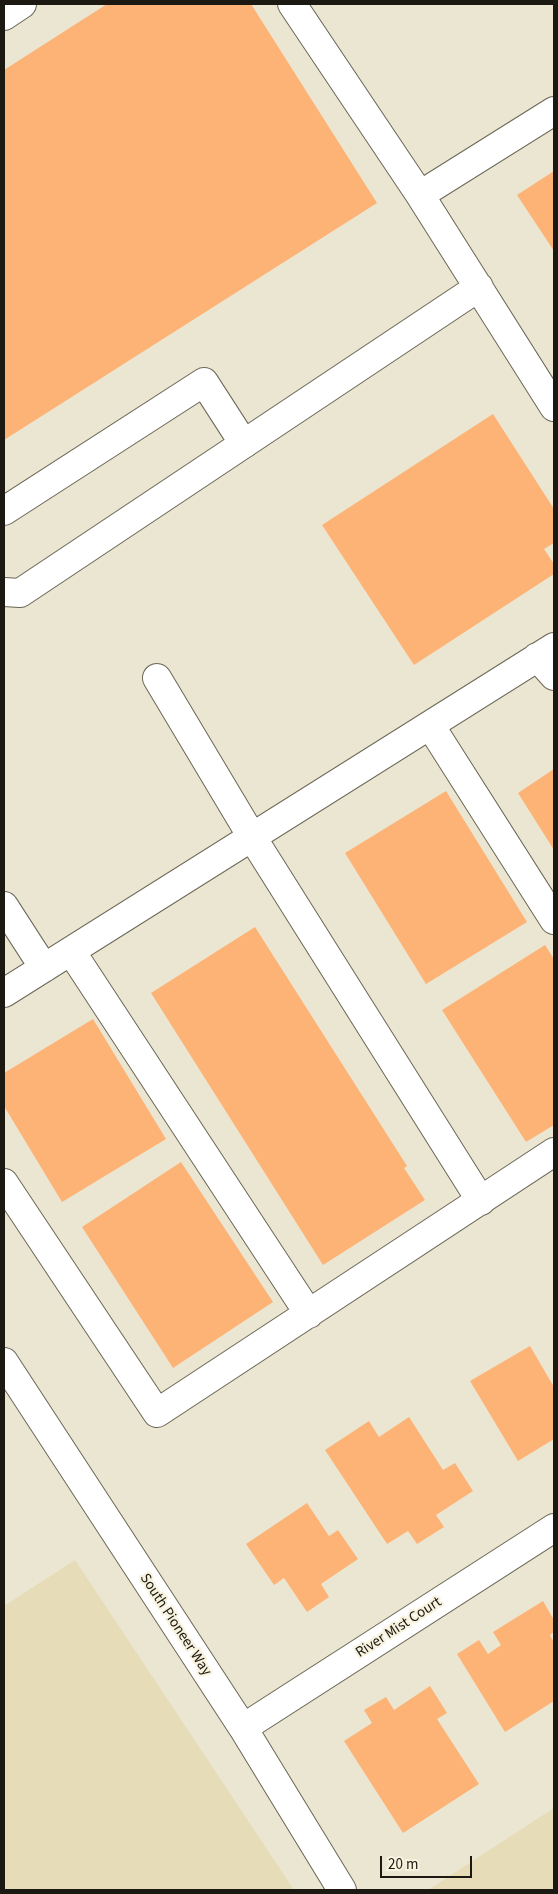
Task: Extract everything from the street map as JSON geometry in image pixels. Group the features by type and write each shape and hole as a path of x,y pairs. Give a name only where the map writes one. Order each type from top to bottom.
{"street":[{"path":"4,16 22,4"},
{"path":"292,4 420,195 554,407"},
{"path":"420,195 554,111"},
{"path":"4,592 20,593 479,287"},
{"path":"4,511 204,382 244,444"},
{"path":"4,993 430,725 549,660"},
{"path":"157,678 252,837 481,1200"},
{"path":"430,725 554,920"},
{"path":"4,906 44,968"},
{"path":"71,951 308,1314"},
{"path":"4,1183 158,1413 554,1152"},
{"name":"South Pioneer Way","path":"4,1362 243,1728 342,1890"},
{"name":"River Mist Court","path":"243,1728 554,1528"}],"sand":[{"path":"75,1560 294,1890 4,1890 4,1606"},
{"path":"554,1808 554,1890 428,1890"}],"building":[{"path":"107,4 251,4 377,203 4,440 4,70"},
{"path":"554,171 554,251 517,195"},
{"path":"493,414 554,509 554,543 544,549 554,564 554,574 414,665 322,525"},
{"path":"554,769 554,850 518,793"},
{"path":"446,791 527,922 426,984 345,853"},
{"path":"255,927 407,1166 404,1168 425,1200 323,1265 151,993"},
{"path":"545,945 554,959 554,1125 526,1142 442,1010"},
{"path":"93,1019 166,1139 62,1202 4,1106 4,1073"},
{"path":"181,1162 273,1302 173,1368 82,1227"},
{"path":"530,1346 554,1387 554,1439 518,1461 470,1381"},
{"path":"409,1417 443,1470 455,1463 473,1491 436,1515 444,1527 417,1544 408,1531 387,1544 325,1450 369,1421 379,1437"},
{"path":"307,1503 329,1536 338,1530 358,1559 321,1584 329,1597 307,1612 284,1578 274,1585 246,1544"},
{"path":"543,1601 554,1620 554,1632 550,1635 554,1643 554,1701 505,1732 457,1654 479,1640 488,1654 501,1645 493,1632"},
{"path":"430,1686 447,1713 437,1719 479,1784 403,1833 344,1741 372,1723 364,1710 386,1697 394,1710"}]}
